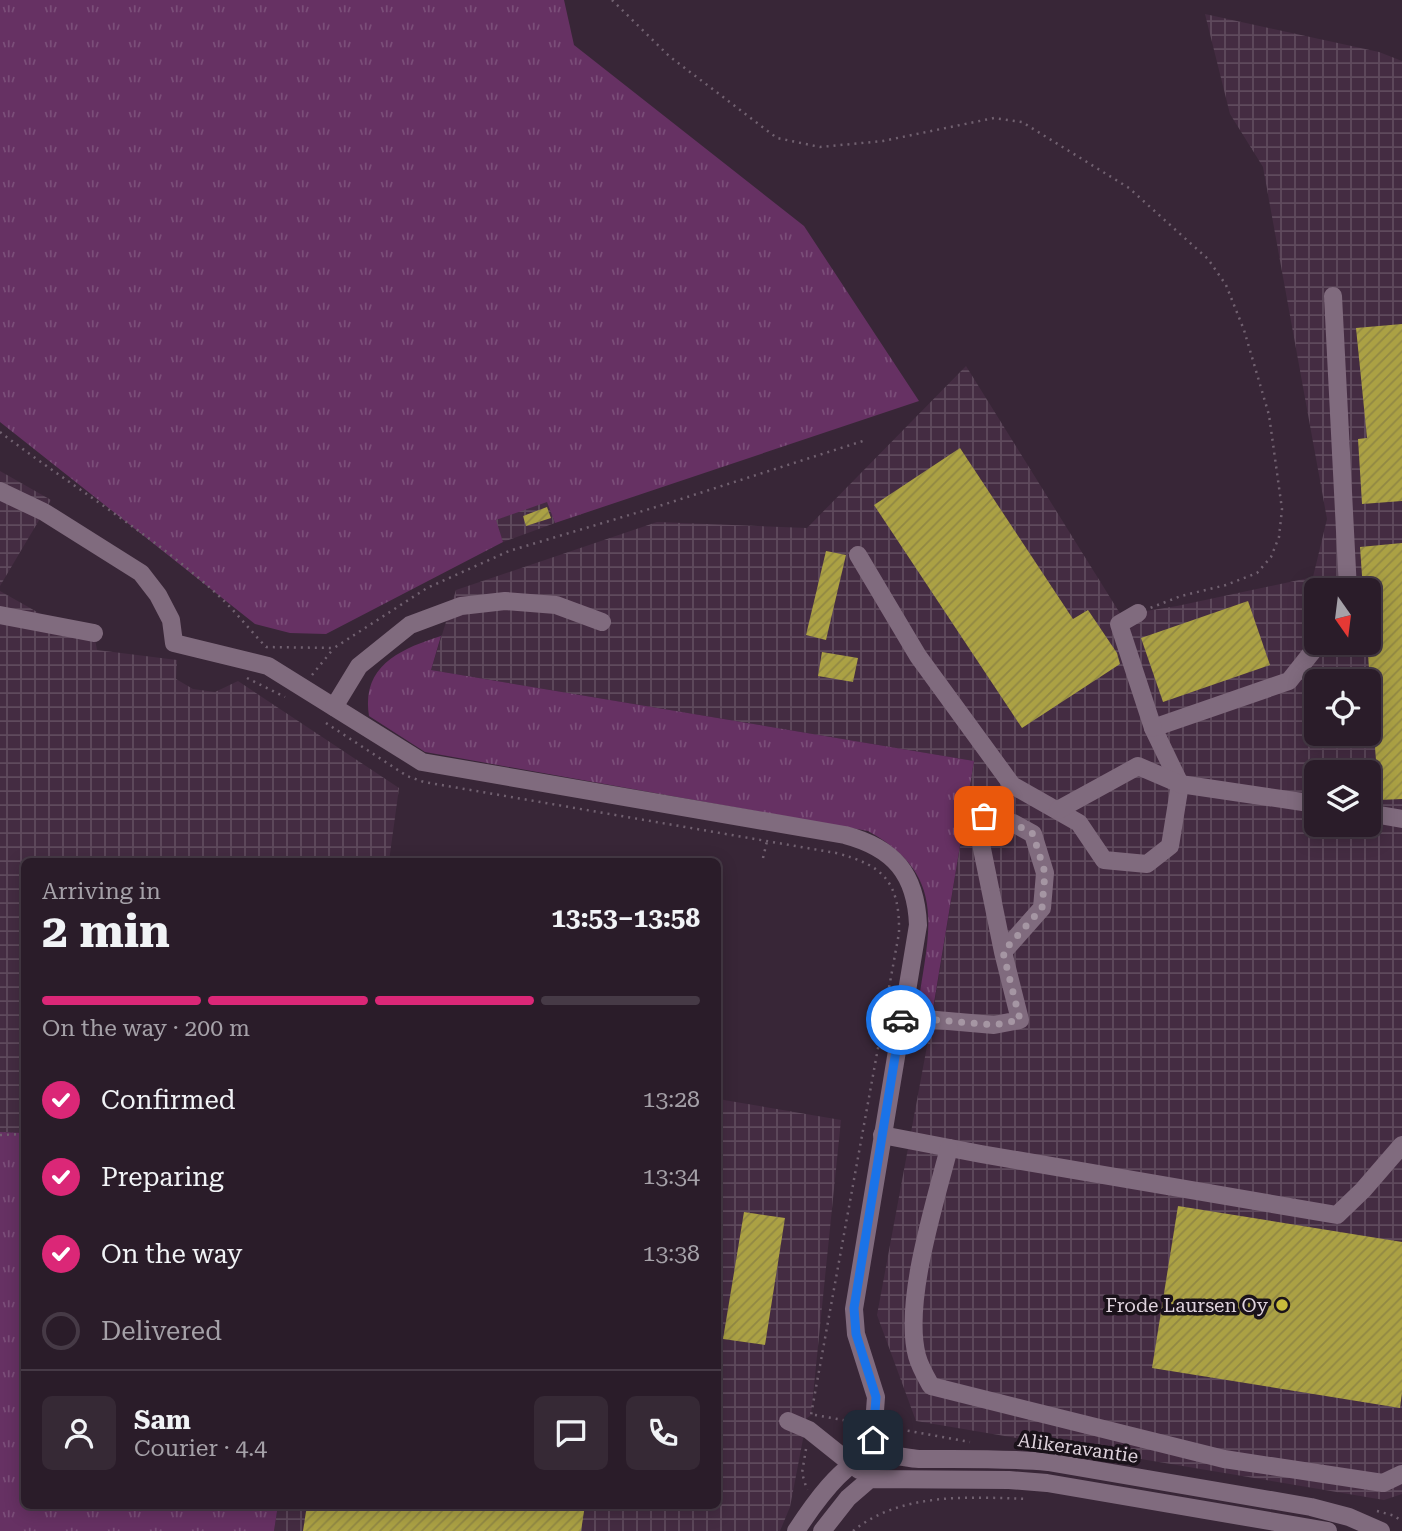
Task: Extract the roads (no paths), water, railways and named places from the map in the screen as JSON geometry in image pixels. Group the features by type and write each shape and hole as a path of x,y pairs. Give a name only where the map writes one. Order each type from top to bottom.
{"street":[{"path":"1333,296 1347,578"},
{"path":"0,491 44,512 141,573 158,594 171,620 174,643 268,666 331,715 422,762 845,835 884,849 899,864 917,903 917,937 854,1308 856,1334 876,1397 870,1479 848,1498 822,1531"},
{"path":"858,555 918,656 1012,785 1079,823 1104,860 1147,864 1170,846 1180,784 1153,728 1119,624 1138,613"},
{"path":"331,715 359,666 410,625 461,606 505,601 556,605 602,622"},
{"path":"0,615 94,633"},
{"path":"1153,728 1289,681 1310,655"},
{"path":"1058,810 1138,766 1180,784 1304,802"},
{"path":"1381,815 1402,819"},
{"path":"902,1017 994,1025 1020,1020 1003,952 978,828 984,816 1013,823 1033,834 1045,873 1042,908 1003,952"},
{"path":"882,1135 1337,1215 1402,1145"},
{"path":"948,1148 924,1249 914,1313 917,1356 931,1386 1224,1459 1383,1483 1402,1474"},
{"path":"788,1421 809,1430 870,1479"},
{"path":"796,1531 817,1501 852,1465 871,1455"},
{"name":"Alikeravantie","path":"871,1455 917,1459 1009,1458 1048,1462 1311,1507 1349,1517 1381,1531"},
{"name":"Alikeravantie","path":"870,1479 1009,1480 1046,1483 1328,1531"}],"place":[{"name":"Frode Laursen Oy","path":"1282,1305"}]}
